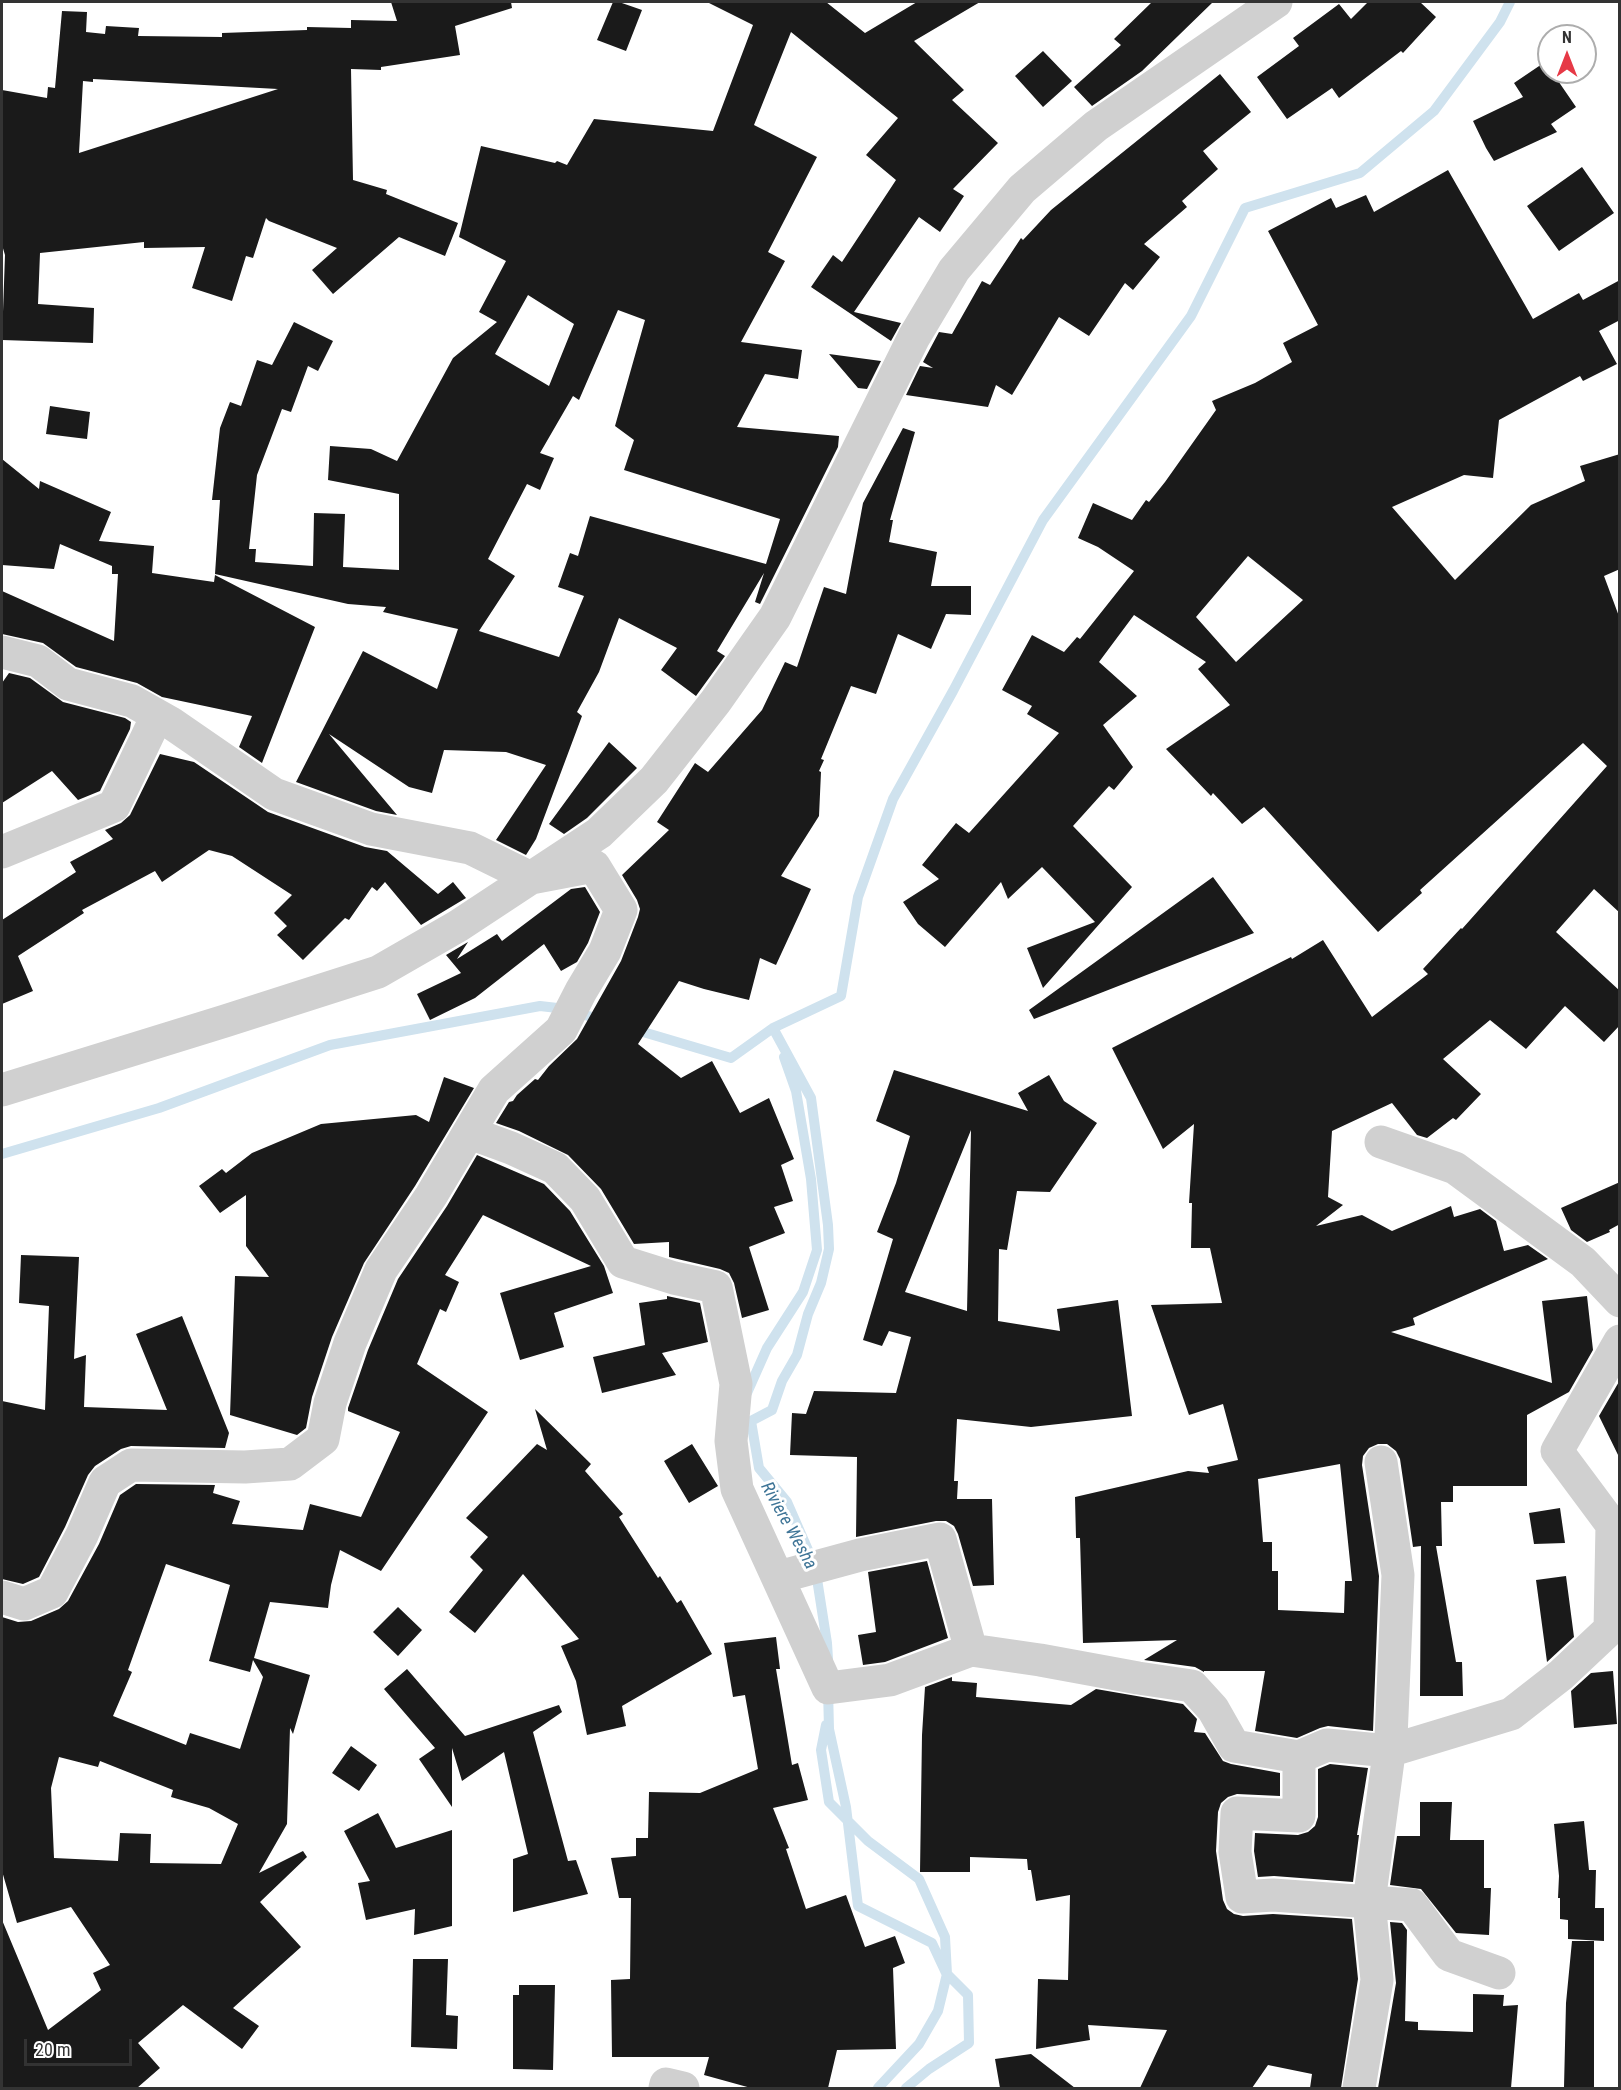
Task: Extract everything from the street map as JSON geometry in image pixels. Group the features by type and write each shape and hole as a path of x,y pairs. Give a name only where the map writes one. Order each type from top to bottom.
{"street":[{"path":"2,1090 378,972 458,926 599,833 654,780 716,701 775,617 914,337 954,270 1023,189 1096,126 1276,2"},
{"path":"2,652 38,661 68,684 132,701 274,794 371,829 470,848 531,878 594,866 621,910 605,951 561,1030 494,1090 470,1134 381,1270 350,1343 330,1403 323,1439 290,1464 245,1467 131,1465 105,1482 82,1535 52,1592 24,1604 2,1597"},
{"path":"2,852 114,806 157,716"},
{"path":"470,1134 555,1167 585,1198 623,1262 674,1278 716,1287 736,1384 731,1441 737,1489 828,1688 890,1680 971,1650 1041,1660 1192,1686 1213,1709 1234,1746 1299,1757 1327,1745 1389,1751 1510,1714 1561,1676 1610,1629 1612,1525 1557,1451 1620,1341"},
{"path":"1381,1142 1455,1167 1583,1262 1620,1301"},
{"path":"1359,2088 1377,1980 1369,1902 1389,1751 1398,1575 1381,1462"},
{"path":"779,1577 860,1555 940,1539 971,1650"},
{"path":"1299,1757 1299,1816 1237,1813 1235,1852 1242,1897 1273,1894 1412,1905 1449,1955 1498,1973"},
{"path":"665,2088 666,2084 683,2088"}],"building":[{"path":"391,2 511,2 512,8 455,26 460,55 381,67 381,70 351,69 353,180 387,190 386,194 458,223 445,256 399,237 333,294 312,270 337,248 266,218 253,258 246,256 232,301 192,288 205,247 144,248 144,242 40,253 38,304 94,308 93,343 2,340 5,255 2,245 2,90 47,98 48,87 55,88 62,11 87,12 86,32 105,34 106,26 139,28 138,36 222,37 222,33 307,30 307,27 351,28 351,20 397,21","holes":["93,79 278,89 79,153 83,81 93,82"]},
{"path":"613,2 642,10 626,51 597,40"},
{"path":"707,2 826,2 865,33 917,2 980,2 914,41 964,90 952,100 998,143 953,189 964,196 940,232 919,217 854,312 901,323 891,341 811,287 833,255 842,262 896,180 866,155 898,118 791,32 754,125 817,157 768,252 785,261 741,342 802,350 798,379 765,374 737,427 839,436 838,447 760,604 755,602 764,573 717,651 725,656 696,696 661,670 677,648 619,618 599,672 577,712 582,716 536,839 526,855 496,840 546,765 506,752 444,750 432,793 409,787 329,734 397,815 376,811 296,782 363,651 437,689 458,629 383,612 386,607 348,604 215,574 220,500 212,500 220,428 230,402 241,406 257,360 272,365 294,322 333,341 318,371 308,366 291,412 282,409 257,475 249,549 256,549 255,562 313,566 314,513 345,514 343,567 399,570 399,494 328,480 330,446 371,449 397,461 453,358 497,322 479,312 506,261 459,237 481,146 567,165 594,119 713,131 753,25","holes":["528,295 574,324 549,386 495,354","618,310 645,320 615,426 634,440 624,470 780,519 766,564 590,516 578,556 570,553 558,587 584,596 559,657 479,631 515,576 488,559 527,484 540,490 554,458 540,453 573,396 579,400"]},
{"path":"1152,2 1213,2 1142,71 1092,106 1074,87 1121,45 1114,39"},
{"path":"1368,2 1420,2 1436,17 1403,53 1401,51 1339,98 1332,88 1287,119 1257,77 1299,46 1293,38 1339,4 1351,19"},
{"path":"1043,51 1072,81 1043,107 1015,76"},
{"path":"1537,67 1537,84 1560,84 1576,107 1551,124 1557,132 1494,161 1473,121 1523,97 1514,83"},
{"path":"1220,74 1251,112 1203,151 1218,169 1182,201 1187,207 1144,244 1160,257 1133,290 1125,283 1089,336 1059,317 1012,395 996,385 988,407 906,395 920,366 933,368 923,362 939,332 952,334 982,281 990,285 1021,238 1023,240 1051,210"},
{"path":"1582,167 1614,213 1559,251 1527,206"},
{"path":"1448,170 1533,319 1579,293 1583,300 1620,280 1620,320 1599,331 1617,364 1583,381 1580,376 1499,420 1493,478 1464,475 1392,507 1455,580 1531,505 1585,481 1580,466 1620,454 1620,569 1604,576 1620,619 1620,913 1594,889 1556,932 1620,991 1620,1025 1604,1042 1565,1006 1526,1049 1490,1020 1443,1059 1481,1094 1456,1120 1453,1118 1427,1138 1417,1135 1392,1103 1332,1131 1328,1197 1343,1205 1316,1226 1362,1215 1392,1231 1451,1206 1454,1217 1480,1209 1496,1221 1504,1251 1528,1245 1548,1259 1413,1318 1415,1325 1391,1332 1552,1383 1542,1301 1587,1296 1593,1350 1569,1392 1527,1415 1527,1486 1453,1486 1453,1502 1441,1502 1442,1546 1436,1546 1456,1662 1462,1662 1463,1696 1420,1696 1421,1546 1413,1547 1400,1459 1396,1451 1387,1444 1378,1444 1369,1448 1363,1456 1362,1465 1379,1576 1373,1731 1328,1726 1297,1738 1255,1731 1265,1671 1204,1672 1195,1667 1144,1660 1177,1640 1083,1643 1080,1538 1076,1538 1075,1497 1188,1471 1209,1473 1207,1467 1238,1460 1223,1404 1189,1415 1151,1305 1222,1303 1210,1248 1191,1248 1192,1203 1189,1203 1194,1124 1163,1149 1112,1048 1291,957 1292,959 1323,940 1372,1017 1428,974 1423,969 1462,929 1607,766 1583,743 1420,890 1422,893 1378,932 1264,807 1242,824 1213,793 1211,796 1166,749 1230,705 1198,669 1206,662 1134,615 1099,662 1137,696 1103,725 1133,767 1114,790 1109,786 1073,826 1132,887 1043,988 1027,948 1095,922 1042,867 1008,899 1001,882 945,947 918,924 903,902 939,879 922,865 956,823 969,833 1059,733 1027,714 1032,706 1002,690 1032,635 1064,652 1077,637 1080,639 1134,571 1098,547 1078,538 1093,503 1132,520 1146,500 1149,502 1165,482 1216,410 1212,401 1255,383 1292,362 1283,343 1318,325 1268,231 1331,198 1336,208 1366,195 1374,212","holes":["1248,556 1303,600 1236,662 1196,617","1340,1464 1352,1581 1345,1581 1344,1613 1278,1610 1278,1571 1272,1571 1272,1542 1263,1542 1258,1479"]},
{"path":"829,354 881,361 867,389 858,388"},
{"path":"50,406 90,412 87,439 46,434"},
{"path":"903,428 915,432 890,520 893,520 889,542 937,552 931,586 971,586 971,615 946,614 931,649 898,634 876,694 851,686 821,759 824,760 819,771 821,772 819,816 781,876 811,889 776,965 760,958 749,1000 679,981 638,1044 681,1078 712,1061 740,1113 769,1098 794,1159 781,1165 793,1201 774,1207 785,1233 749,1247 769,1310 742,1318 734,1283 729,1273 669,1257 669,1242 634,1244 601,1189 568,1155 519,1131 496,1123 509,1102 513,1101 535,1079 538,1080 577,1039 621,961 640,909 622,875 669,830 657,822 695,763 708,772 762,710 785,662 797,667 824,587 846,594 863,503"},
{"path":"2,459 39,489 40,481 111,512 99,541 154,546 152,573 214,582 215,575 315,627 262,763 239,747 252,716 162,697 137,683 76,667 43,643 2,634 2,591 114,641 118,574 112,574 112,566 60,544 54,569 2,565"},
{"path":"9,673 30,678 63,702 125,718 131,722 130,729 100,791 78,800 52,771 2,803 2,683"},
{"path":"609,742 637,768 587,818 564,834 549,824"},
{"path":"160,754 194,762 268,812 365,847 387,851 438,894 453,882 466,898 421,925 385,882 377,891 372,887 349,920 345,918 303,960 277,935 287,926 274,913 292,895 232,856 209,850 162,882 155,871 82,910 84,913 18,956 33,991 2,1004 2,920 76,872 70,862 113,839 105,830 121,823 130,815"},
{"path":"1213,877 1254,933 1034,1019 1029,1010"},
{"path":"585,887 600,912 588,943 577,962 561,971 544,944 475,998 430,1020 417,994 461,973 446,955 468,942 457,959 497,934 502,941 571,889"},
{"path":"894,1070 1028,1111 1018,1093 1049,1075 1064,1101 1097,1123 1050,1192 1017,1191 1007,1250 999,1249 998,1321 1060,1331 1057,1309 1118,1300 1132,1416 1031,1427 957,1419 954,1481 958,1481 957,1499 992,1499 994,1585 973,1586 958,1534 954,1526 946,1521 856,1537 857,1457 790,1455 792,1413 806,1414 814,1391 896,1393 911,1337 889,1331 882,1346 863,1340 893,1239 877,1232 896,1183 910,1136 876,1121","holes":["971,1130 967,1311 905,1292"]},
{"path":"444,1077 474,1088 415,1186 364,1263 332,1337 312,1397 306,1428 297,1435 230,1415 235,1276 269,1277 246,1246 246,1195 220,1213 199,1186 222,1169 226,1173 252,1153 321,1124 416,1115 429,1122"},
{"path":"477,1155 544,1184 570,1211 604,1266 613,1293 554,1313 564,1347 520,1360 500,1293 591,1266 483,1215 445,1275 459,1282 446,1312 440,1309 417,1364 488,1412 381,1571 340,1550 328,1608 270,1602 254,1658 310,1675 293,1734 290,1728 287,1824 259,1873 303,1851 307,1857 260,1902 301,1947 233,2008 259,2026 242,2049 183,2005 138,2043 160,2068 137,2088 2,2088 2,1920 48,2030 101,1990 93,1973 110,1965 71,1907 17,1923 2,1871 2,1617 18,1622 31,1621 59,1609 68,1601 99,1544 120,1495 136,1484 215,1485 213,1493 240,1501 232,1524 303,1530 310,1504 361,1517 400,1432 348,1411 348,1408 368,1350 398,1279 447,1206","holes":["166,1564 230,1585 209,1661 250,1672 253,1660 263,1677 240,1749 190,1733 186,1745 113,1716 132,1672 128,1670","59,1757 98,1767 100,1761 173,1790 171,1797 209,1808 238,1824 221,1864 150,1863 151,1834 120,1833 118,1861 54,1858 51,1788"]},
{"path":"1620,1182 1620,1224 1609,1230 1610,1232 1587,1242 1571,1230 1561,1208"},
{"path":"21,1255 79,1257 74,1359 86,1355 84,1407 167,1410 136,1334 182,1316 229,1433 225,1448 131,1446 121,1449 95,1466 88,1475 39,1577 23,1584 2,1579 2,1401 45,1410 49,1306 19,1303"},
{"path":"667,1296 700,1303 708,1342 662,1353 676,1375 602,1393 593,1357 645,1345 639,1303 667,1299"},
{"path":"1620,1380 1620,1459 1599,1416"},
{"path":"535,1409 591,1464 585,1471 623,1514 619,1517 658,1578 660,1576 677,1603 681,1600 712,1654 622,1706 626,1726 587,1735 576,1681 561,1646 579,1639 523,1574 475,1633 449,1612 483,1570 470,1557 488,1537 466,1518 537,1444 547,1450"},
{"path":"692,1444 718,1486 689,1503 664,1461"},
{"path":"1560,1508 1565,1543 1534,1544 1529,1513"},
{"path":"927,1561 948,1638 885,1662 863,1665 858,1635 876,1632 868,1572"},
{"path":"1566,1576 1574,1637 1547,1662 1536,1580"},
{"path":"398,1607 422,1630 398,1656 373,1632"},
{"path":"776,1637 780,1669 776,1669 792,1765 798,1763 808,1800 773,1808 789,1848 786,1849 806,1909 846,1895 865,1947 895,1936 905,1963 893,1968 896,2049 837,2050 828,2088 751,2088 704,2075 709,2057 612,2057 611,1980 630,1979 631,1898 619,1898 611,1858 636,1856 636,1838 648,1838 649,1792 700,1793 758,1769 745,1695 733,1697 724,1643"},
{"path":"407,1669 465,1736 559,1705 562,1712 533,1732 568,1861 576,1860 588,1894 513,1912 513,1859 528,1854 504,1752 462,1781 452,1748 452,1807 419,1759 435,1748 384,1689"},
{"path":"1613,1671 1617,1724 1574,1728 1571,1691 1591,1673"},
{"path":"952,1677 952,1681 977,1683 976,1697 1071,1705 1096,1689 1183,1704 1197,1719 1194,1732 1205,1733 1223,1761 1280,1773 1280,1796 1237,1794 1221,1803 1218,1812 1216,1851 1223,1900 1227,1909 1243,1916 1273,1914 1352,1919 1358,1979 1341,2088 1310,2088 1312,2074 1268,2065 1252,2088 1140,2088 1167,2030 1088,2025 1090,2040 1036,2049 1038,1979 1068,1980 1070,1895 1036,1901 1027,1859 970,1857 970,1872 920,1872 925,1687"},
{"path":"351,1746 377,1765 359,1791 332,1773"},
{"path":"1330,1764 1368,1768 1357,1835 1359,1835 1353,1882 1274,1876 1258,1877 1254,1851 1255,1833 1298,1835 1308,1832 1315,1826 1318,1817 1318,1769"},
{"path":"1420,1802 1452,1802 1450,1840 1484,1840 1484,1888 1491,1888 1489,1935 1456,1933 1421,1889 1390,1885 1397,1836 1420,1836"},
{"path":"378,1813 396,1848 452,1830 452,1926 414,1935 415,1909 366,1920 358,1883 370,1881 344,1831"},
{"path":"1584,1821 1589,1870 1596,1870 1595,1908 1604,1908 1604,1941 1568,1939 1568,1920 1560,1919 1554,1824"},
{"path":"1390,1922 1402,1923 1407,1930 1405,2021 1418,2022 1418,2030 1473,2032 1473,1994 1504,1995 1503,2006 1518,2005 1511,2088 1378,2088 1396,1983"},
{"path":"1572,1941 1594,1941 1594,2088 1564,2087 1566,2003"},
{"path":"413,1959 448,1959 446,2015 458,2016 457,2049 411,2047"},
{"path":"519,1985 555,1985 553,2070 513,2069 513,1995 519,1995"},
{"path":"1031,2054 1075,2088 1000,2088 995,2059"}],"waterway":[{"path":"633,1029 731,1058 773,1028 841,996 858,897 893,799 1043,520 1191,316 1245,208 1360,173 1434,111 1500,22 1510,2"},
{"path":"2,1154 159,1108 330,1045 540,1006 566,1009 601,1020"},
{"path":"773,1028 811,1098 828,1225 829,1249 821,1283 808,1314 797,1355 782,1381 772,1410 751,1421 759,1468 787,1502 815,1566 828,1659"},
{"name":"Riviere Wesha","path":"747,1393 767,1348 803,1292 817,1250 811,1179 796,1091 784,1057"},
{"path":"828,1689 829,1729 846,1807 858,1906 932,1943 946,1973 968,1995 969,2043 929,2069 906,2088"},
{"name":"Riviere Wesha","path":"826,1725 821,1750 829,1802 868,1841 919,1879 945,1937 947,1974 938,2011 919,2044 878,2088"}]}
